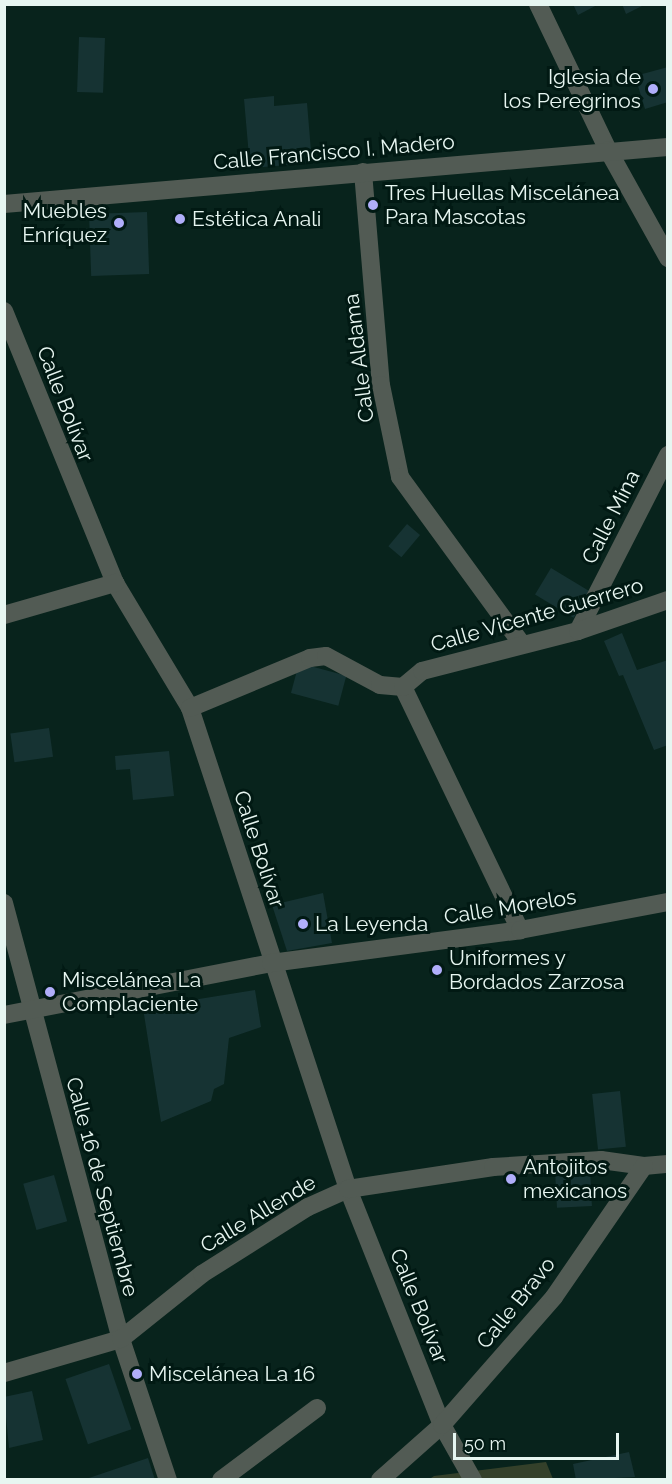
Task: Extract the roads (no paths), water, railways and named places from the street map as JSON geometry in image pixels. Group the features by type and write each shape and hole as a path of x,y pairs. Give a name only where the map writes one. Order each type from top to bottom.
{"street":[{"path":"538,4 608,150 668,258"},
{"name":"Calle Francisco I. Madero","path":"4,204 608,150 668,147"},
{"name":"Calle Aldama","path":"363,172 381,385 400,477 521,643"},
{"name":"Calle Bolívar","path":"4,310 115,583 190,708 271,963 348,1189 442,1425 473,1479"},
{"name":"Calle Mina","path":"578,631 668,455"},
{"path":"4,615 115,583"},
{"name":"Calle Vicente Guerrero","path":"403,687 422,671 521,643 578,631 668,600"},
{"path":"190,708 310,658 326,656 380,685 403,687 520,930"},
{"name":"Calle Morelos","path":"4,1016 271,963 520,930 668,902"},
{"name":"Calle 16 de Septiembre","path":"4,903 30,1011 121,1339 168,1479"},
{"name":"Calle Allende","path":"4,1373 121,1339 202,1274 308,1207 348,1189 493,1167 600,1160 644,1166 668,1164"},
{"name":"Calle Bravo","path":"380,1479 442,1425 554,1297 644,1166"},
{"path":"221,1479 317,1408"}],"place":[{"name":"Iglesia de los Peregrinos","path":"653,89"},
{"name":"Tres Huellas Miscelánea Para Mascotas","path":"373,205"},
{"name":"Estética Anali","path":"180,219"},
{"name":"Muebles Enríquez","path":"119,223"},
{"name":"La Leyenda","path":"303,924"},
{"name":"Uniformes y Bordados Zarzosa","path":"437,970"},
{"name":"Miscelánea La Complaciente","path":"50,992"},
{"name":"Antojitos mexicanos","path":"511,1179"},
{"name":"Miscelánea La 16","path":"137,1374"}]}
